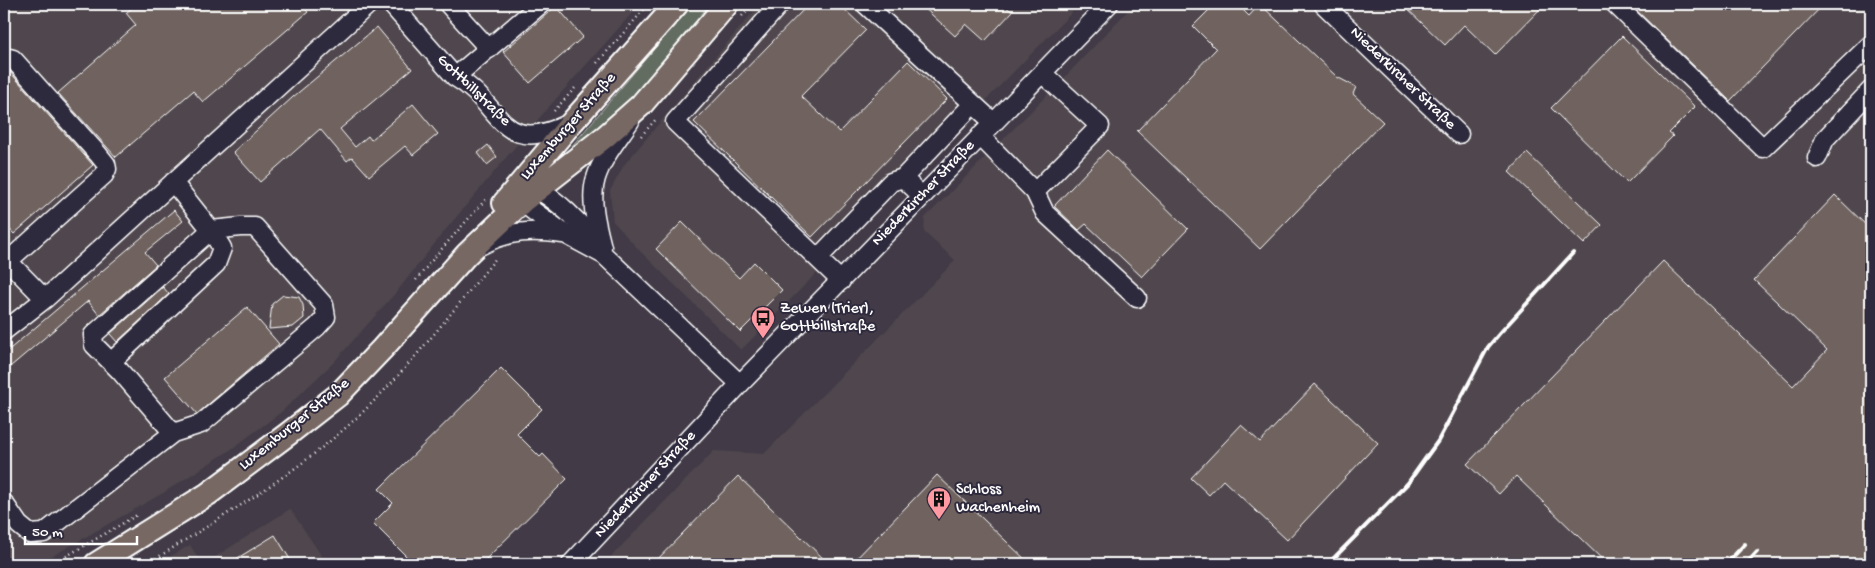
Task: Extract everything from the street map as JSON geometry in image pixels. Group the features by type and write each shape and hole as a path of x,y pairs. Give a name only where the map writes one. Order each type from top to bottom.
{"main road":[{"name":"Luxemburger Straße","path":"96,564 208,494 338,395 527,191 574,121 677,4"},
{"name":"Luxemburger Straße","path":"527,191 606,136 641,105 727,4"}],"street":[{"path":"4,331 44,299 369,4"},
{"path":"448,4 489,49"},
{"path":"455,77 541,4"},
{"path":"780,4 674,122 841,280"},
{"path":"865,4 994,123"},
{"name":"Niederkircher Straße","path":"571,564 740,384 1109,4"},
{"name":"Niederkircher Straße","path":"1323,4 1459,134"},
{"path":"1615,4 1763,148 1871,44"},
{"name":"Gottbillstraße","path":"394,5 455,77 469,85 501,120 514,131 526,135 543,134 574,121"},
{"path":"4,61 9,58 13,59 98,154 106,164 107,169 104,175 6,259 44,299"},
{"path":"1035,192 1100,126 1042,73"},
{"path":"1816,158 1825,139 1871,90"},
{"path":"818,258 887,185 903,178 973,104"},
{"path":"604,255 595,208 594,190 596,178 609,153 641,105"},
{"path":"980,136 1035,192 1045,213 1138,298"},
{"path":"903,178 922,196"},
{"path":"110,362 216,264 222,248 211,230 173,182"},
{"path":"527,191 535,213 565,234 604,255"},
{"path":"527,191 558,204 591,237 604,255 740,384"},
{"path":"4,503 19,525 30,534 44,533 173,433 200,424 317,327 326,317 324,305 255,227 211,230 93,335 94,345 173,433"},
{"path":"467,254 493,239 510,233 531,231 565,234"}],"path":[{"path":"595,66 649,4"},
{"path":"553,112 577,86"},
{"path":"411,287 439,252 491,194"},
{"path":"147,564 285,477 366,409 497,257"},
{"path":"52,564 139,514"}],"shaded area":[{"path":"4,4 640,4 546,110 442,234 398,290 333,363 280,413 230,450 163,493 38,564 4,564"},
{"path":"692,4 714,4 620,115 560,160"},
{"path":"760,4 1080,4 741,350 638,249 613,221 610,191 624,165"},
{"path":"1134,4 1871,4 1871,564 604,564 714,451 764,454 949,267 955,260 924,232 925,218 1066,76"},
{"path":"290,509 327,564 204,564"},
{"path":"190,545 202,564 158,564"}],"building":[{"path":"136,4 301,4 308,12 203,102 193,91 116,157 58,93 136,25 126,13"},
{"path":"809,4 839,4 866,30 801,96 839,132 908,61 947,99 812,237 694,122"},
{"path":"920,4 1003,4 1012,12 985,41 966,24 955,36"},
{"path":"1215,4 1237,4 1249,16 1260,4 1337,77 1356,87 1353,94 1383,122 1260,249 1137,131 1216,49 1193,26"},
{"path":"1402,4 1545,4 1495,55 1464,25 1445,45"},
{"path":"1630,4 1824,4 1730,101"},
{"path":"556,6 583,37 530,83 503,52"},
{"path":"377,27 412,69 340,129 355,147 368,136 371,140 413,104 438,134 413,155 405,146 369,176 352,157 347,161 320,129 260,182 233,152 293,97"},
{"path":"1622,36 1695,107 1669,133 1673,136 1627,183 1551,108"},
{"path":"9,71 93,165 14,234 4,223 4,76"},
{"path":"488,145 497,157 487,165 478,153"},
{"path":"1107,150 1188,229 1142,277 1086,224 1079,230 1054,206"},
{"path":"1527,153 1602,225 1584,244 1509,172"},
{"path":"1835,195 1871,230 1871,564 1607,564 1516,476 1499,494 1467,464 1663,261 1793,386 1827,350 1754,280"},
{"path":"174,210 183,221 145,252 156,265 99,315 88,301 4,372 4,354"},
{"path":"682,222 739,278 754,262 782,290 740,332 656,249"},
{"path":"163,287 169,294 117,342 110,334"},
{"path":"283,295 299,297 303,305 304,318 293,327 269,329 272,304"},
{"path":"247,307 279,344 197,414 165,377"},
{"path":"501,368 542,409 517,434 540,457 543,454 567,479 481,564 414,564 373,523 393,503 379,489"},
{"path":"1315,384 1378,443 1287,540 1223,480 1209,495 1191,478 1241,425 1260,442"},
{"name":"Schloss Wachenheim","path":"937,475 1030,564 851,564"},
{"path":"738,476 829,564 653,564"},
{"path":"275,535 293,564 228,564"}],"railway":[{"path":"1328,564 1408,483 1438,441 1488,347 1573,253"},
{"path":"1726,564 1745,544"},
{"path":"1746,564 1757,552"}],"place":[{"name":"Zewen (Trier), Gottbillstraße","path":"763,339"},
{"name":"Schloss Wachenheim","path":"939,520"}]}
